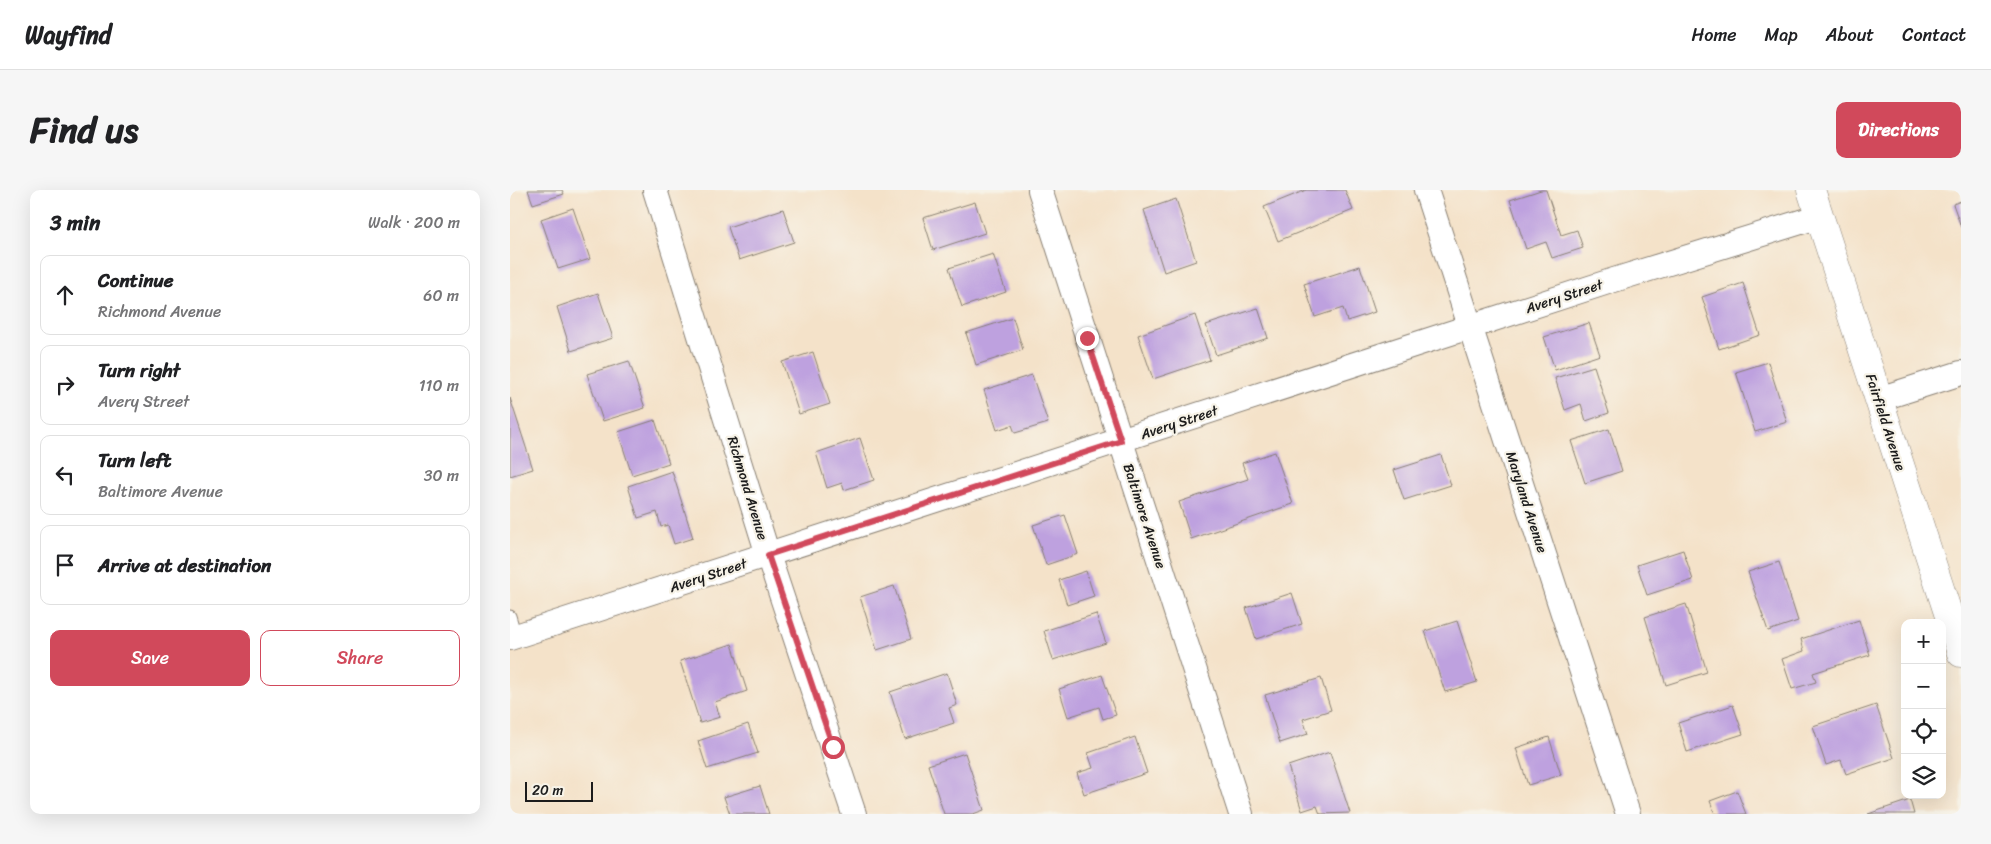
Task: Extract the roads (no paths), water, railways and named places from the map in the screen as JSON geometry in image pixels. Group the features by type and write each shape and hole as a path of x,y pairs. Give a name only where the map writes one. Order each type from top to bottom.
{"street":[{"name":"Richmond Avenue","path":"655,190 768,555 854,814"},
{"name":"Baltimore Avenue","path":"1040,190 1241,814"},
{"name":"Maryland Avenue","path":"1426,190 1628,814"},
{"name":"Fairfield Avenue","path":"1811,190 1961,653"},
{"name":"Avery Street","path":"512,630 768,555 1614,280 1820,216"},
{"path":"1879,399 1961,373"}]}
